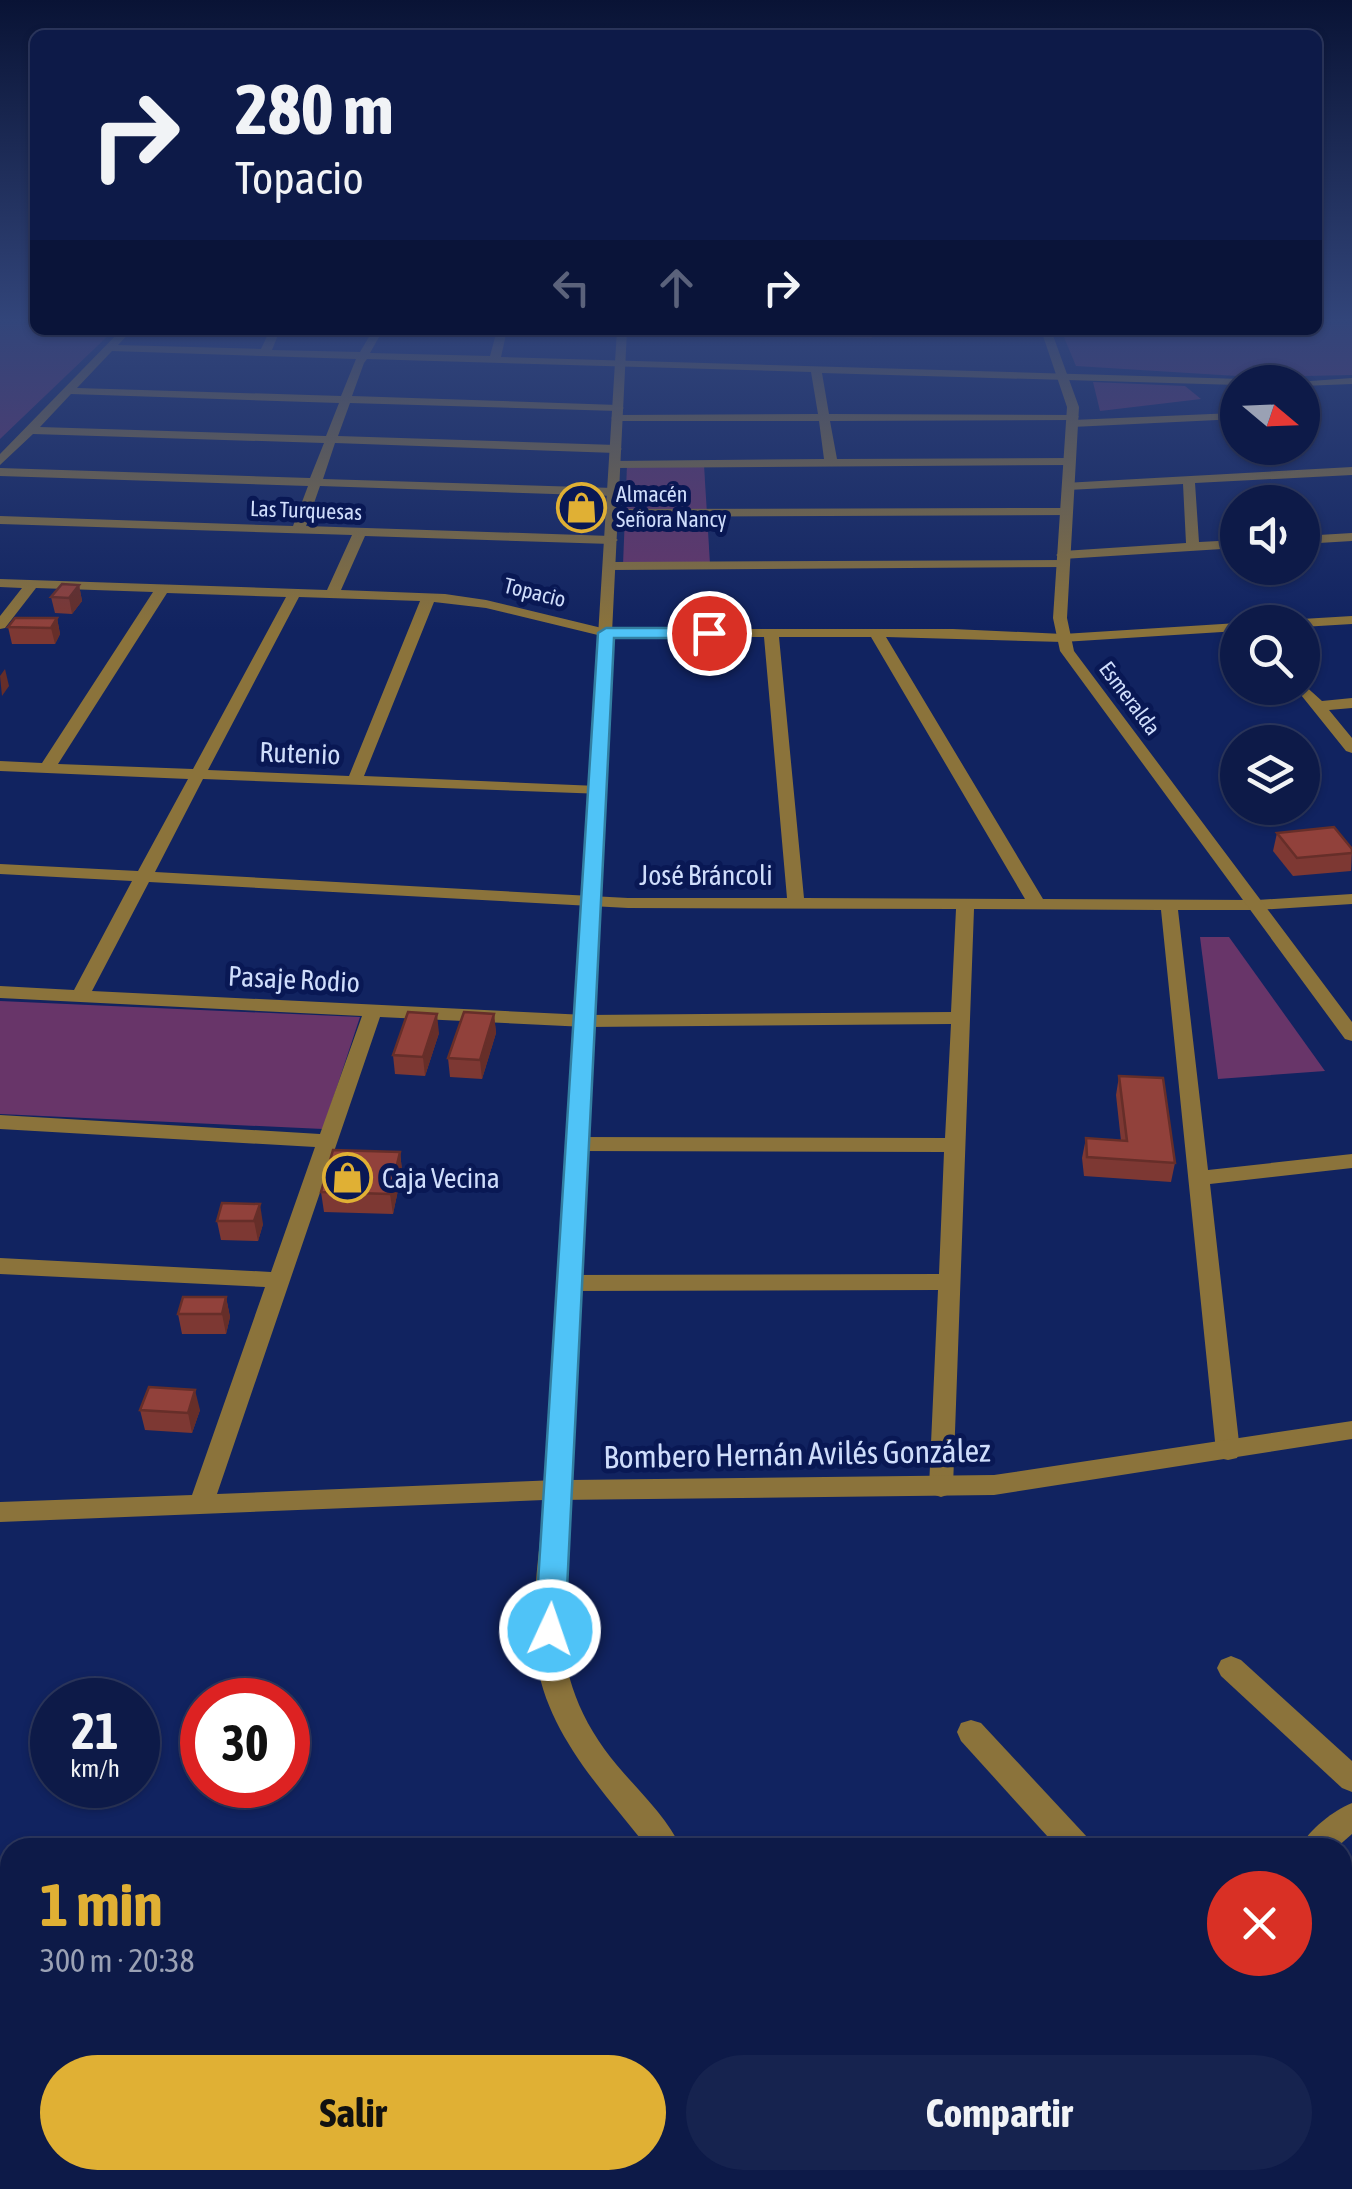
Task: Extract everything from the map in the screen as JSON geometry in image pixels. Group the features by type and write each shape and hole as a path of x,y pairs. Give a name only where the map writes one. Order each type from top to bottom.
{"street":[{"path":"0,461 35,426"},
{"path":"298,530 336,426"},
{"path":"617,426 550,1630 556,1686 583,1742 659,1838"},
{"path":"825,426 831,462"},
{"path":"1063,638 1063,560 1072,426"},
{"path":"31,430 331,440 616,456 831,462 1070,461"},
{"path":"1068,486 1352,471"},
{"path":"0,472 614,492"},
{"path":"1189,480 1193,547"},
{"path":"613,513 1066,512"},
{"name":"Las Turquesas","path":"0,520 611,540"},
{"path":"332,594 360,532"},
{"path":"1320,539 1352,537"},
{"path":"610,566 1063,560 1220,545"},
{"name":"Topacio","path":"0,582 429,598 486,604 606,633 1063,638 1220,628"},
{"path":"0,624 32,584"},
{"path":"46,768 163,588"},
{"path":"80,996 295,592"},
{"path":"355,780 429,598"},
{"path":"1320,622 1352,620"},
{"path":"771,632 796,903"},
{"path":"876,633 1037,904"},
{"name":"Esmeralda","path":"1063,638 1076,665 1352,1034"},
{"path":"1318,706 1352,703"},
{"path":"1318,706 1352,748"},
{"name":"Rutenio","path":"0,766 598,791"},
{"name":"José Bráncoli","path":"0,869 593,899 1257,905 1352,899"},
{"path":"940,1487 965,904"},
{"path":"1169,905 1228,1451"},
{"name":"Pasaje Rodio","path":"0,992 586,1021 960,1018"},
{"path":"200,1506 373,1010"},
{"path":"0,1122 328,1141"},
{"path":"578,1144 954,1145"},
{"path":"1198,1178 1352,1161"},
{"path":"0,1266 279,1280"},
{"path":"569,1283 949,1282"},
{"name":"Bombero Hernán Avilés González","path":"0,1512 557,1490 940,1487 1024,1482 1352,1430"},
{"path":"1231,1668 1352,1779"},
{"path":"971,1732 1069,1838"},
{"path":"1326,1838 1352,1816"}],"shaded area":[{"path":"0,426 13,426 0,439"},
{"path":"627,465 704,465 710,564 623,565"},
{"path":"1200,937 1229,937 1325,1071 1218,1079"},
{"path":"0,1001 360,1017 323,1129 0,1114"}],"building":[{"path":"587,496 588,503 575,503 575,497"},
{"path":"62,584 79,585 69,598 51,597"},
{"path":"15,618 57,618 51,628 8,627"},
{"path":"1334,827 1352,853 1297,858 1277,833"},
{"path":"408,1012 437,1014 423,1057 393,1055"},
{"path":"464,1012 494,1014 480,1060 448,1058"},
{"path":"1119,1076 1163,1078 1175,1163 1087,1157 1086,1138 1127,1141"},
{"path":"333,1150 400,1152 390,1194 321,1192"},
{"path":"222,1203 260,1204 254,1221 217,1221"},
{"path":"183,1297 226,1297 222,1314 178,1314"},
{"path":"149,1387 195,1390 188,1413 140,1410"}],"place":[{"name":"Almacén Señora Nancy","path":"581,507"},
{"name":"Caja Vecina","path":"347,1178"}],"route":[{"path":"550,1630 606,633 709,633"}]}
